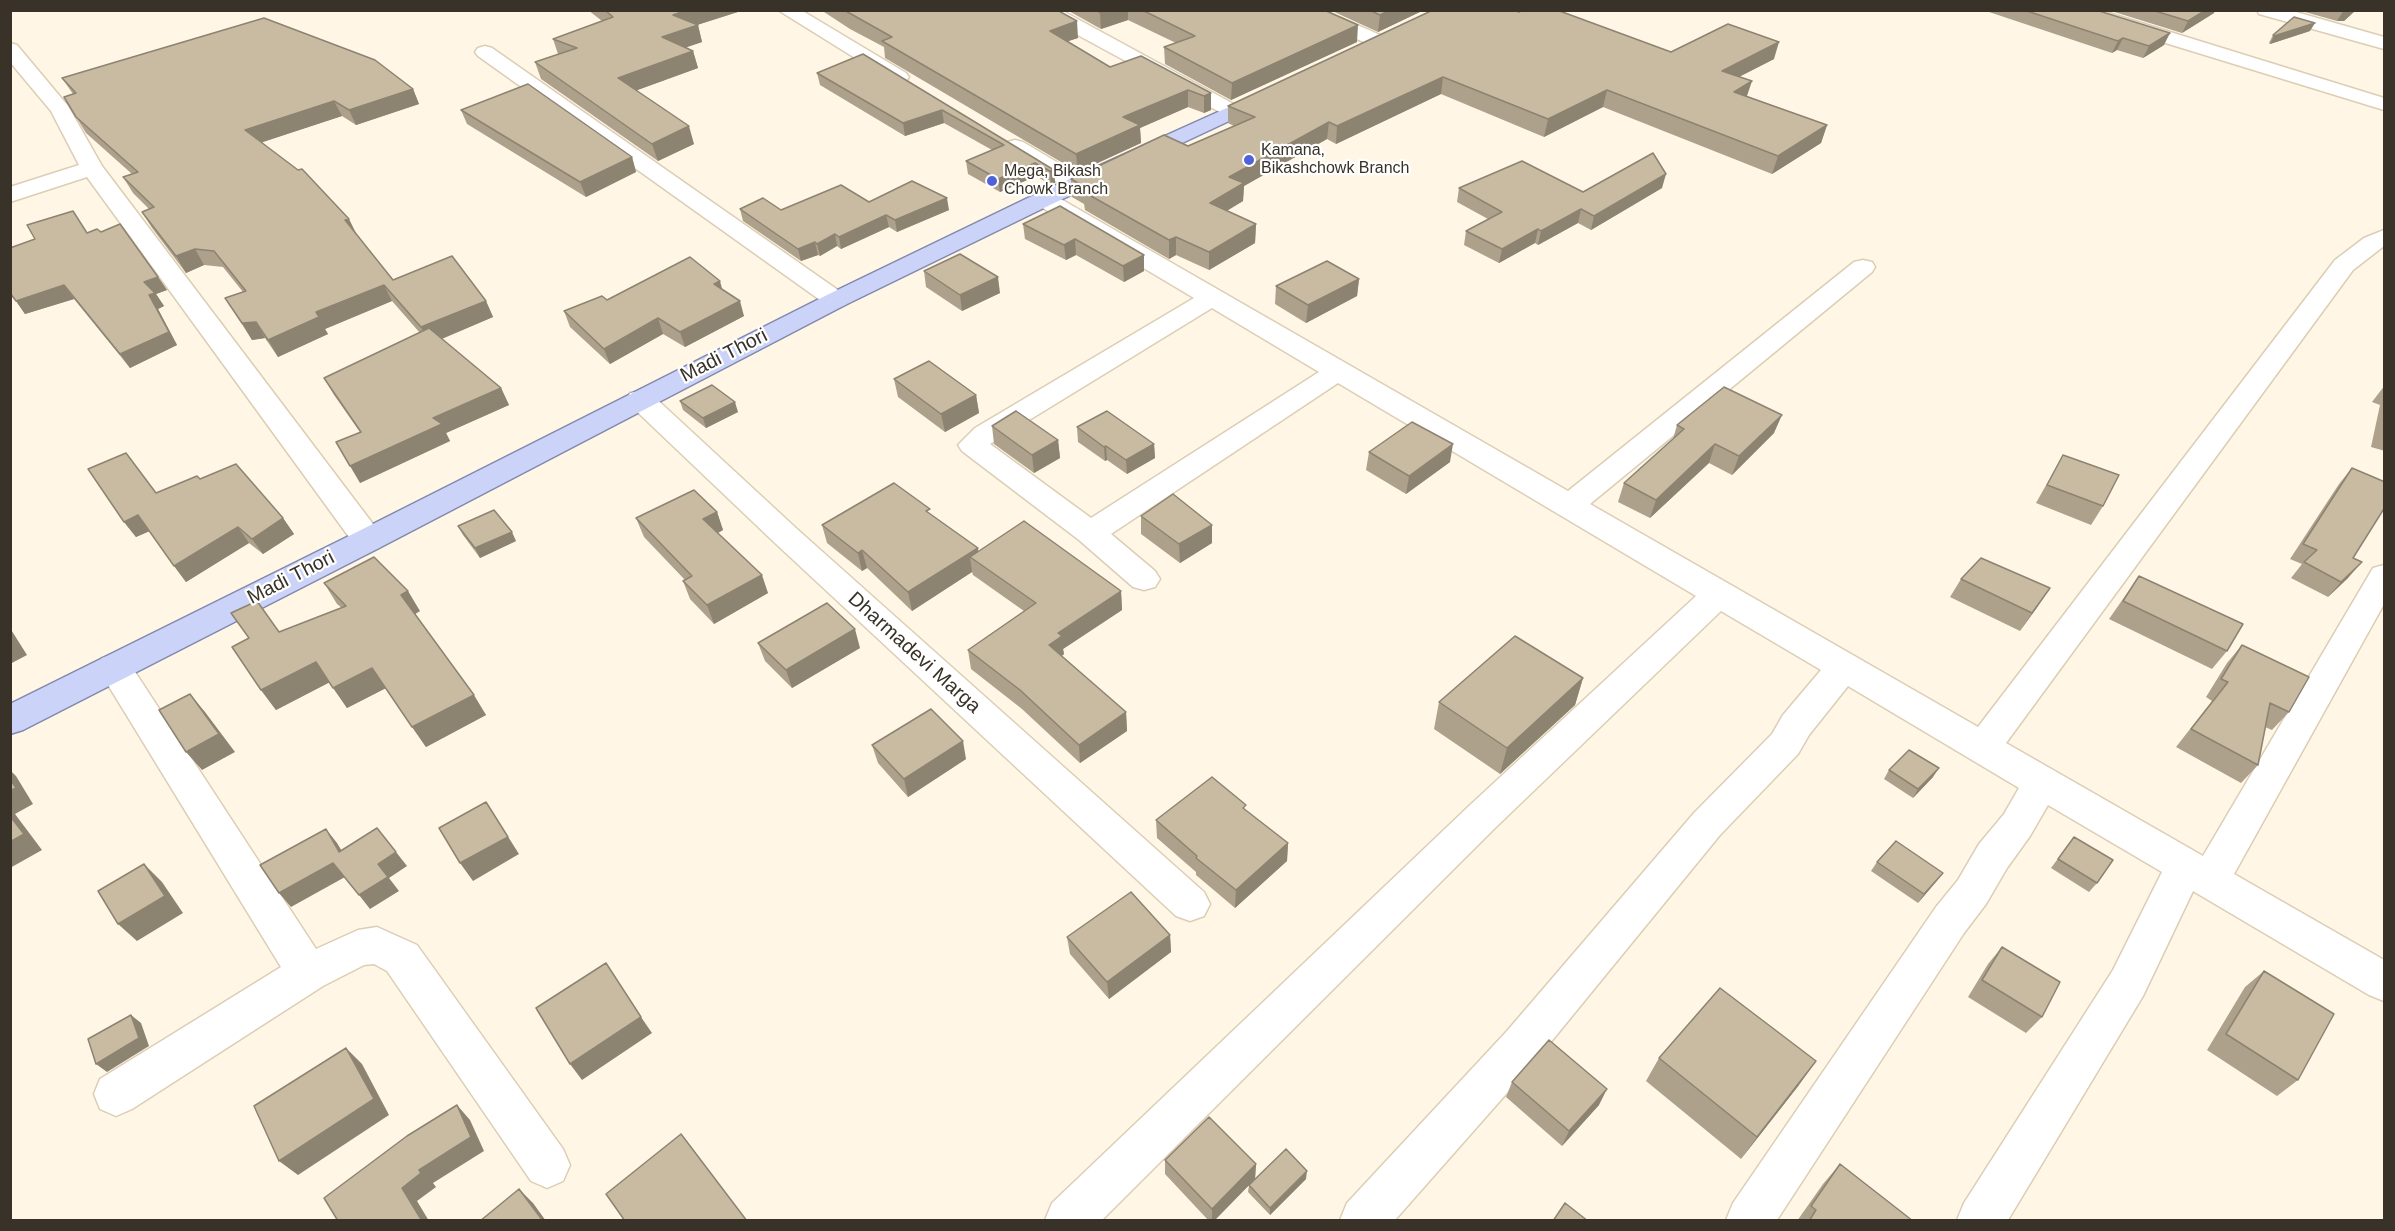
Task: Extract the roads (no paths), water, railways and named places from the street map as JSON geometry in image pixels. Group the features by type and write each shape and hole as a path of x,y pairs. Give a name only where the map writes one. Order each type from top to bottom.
{"main road":[{"path":"1348,57 1390,37"},
{"name":"Madi Thori","path":"10,720 368,540 836,300 1044,199 1296,82"}],"street":[{"path":"787,10 917,88"},
{"path":"1046,10 1234,112"},
{"path":"1306,10 1390,37"},
{"path":"2078,10 2385,104"},
{"path":"2266,10 2385,43"},
{"path":"10,49 61,110 63,119 92,168 368,540"},
{"path":"485,52 836,300"},
{"path":"997,136 1077,184"},
{"path":"10,195 92,168"},
{"path":"1044,199 2385,982"},
{"path":"1983,747 2344,265 2373,243 2385,237"},
{"path":"1569,505 1863,267"},
{"path":"1143,579 1089,533 973,448 973,442 1213,297"},
{"path":"1089,533 1339,371"},
{"name":"Dharmadevi Marga","path":"640,399 786,536 1190,904"},
{"path":"1981,1221 2197,872 2385,576"},
{"path":"1069,1221 1482,817 1720,593"},
{"path":"1364,1221 1522,1045 1707,824 1785,744 1796,724 1844,666"},
{"path":"114,667 308,973"},
{"path":"1750,1221 1950,920 1972,892 1993,856 2017,825 2042,781"},
{"path":"116,1094 308,973 358,948 377,945 402,958 547,1165"}],"place":[{"name":"Kamana, Bikashchowk Branch","path":"1249,160"},
{"name":"Mega, Bikash Chowk Branch","path":"992,181"}]}
